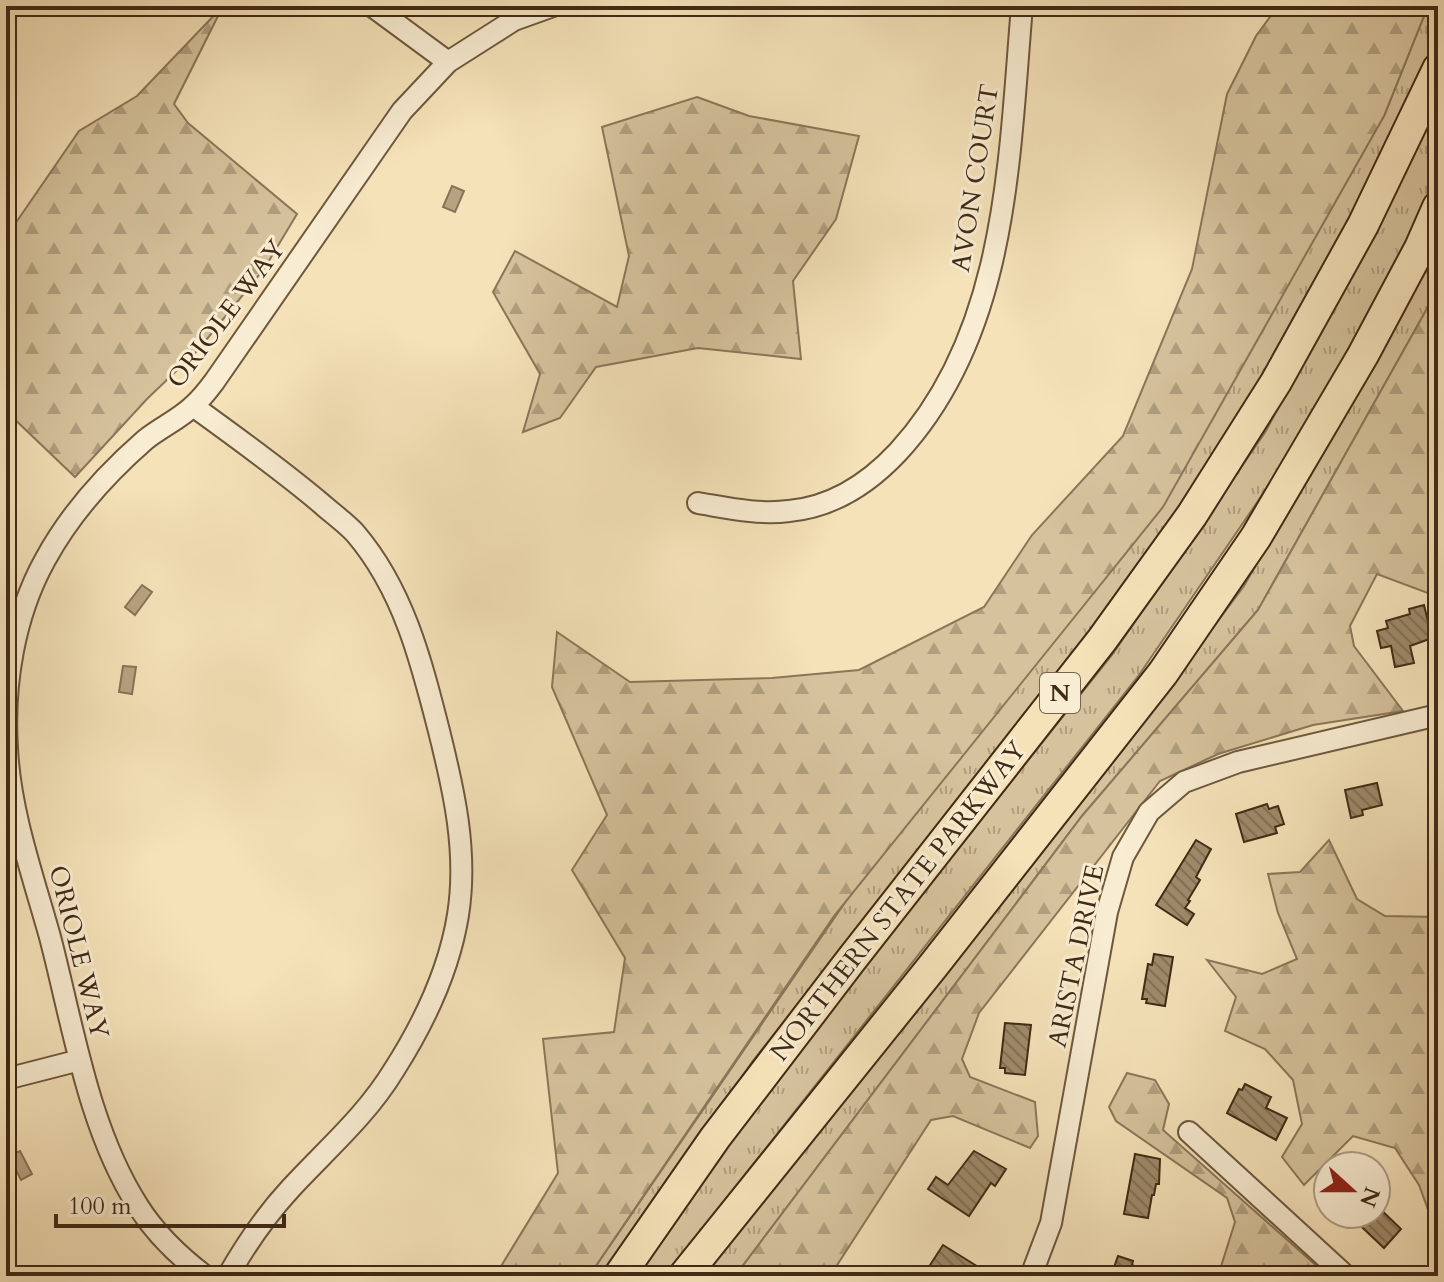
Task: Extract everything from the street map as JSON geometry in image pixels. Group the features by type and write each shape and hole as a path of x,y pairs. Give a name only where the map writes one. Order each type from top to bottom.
{"highway":[{"name":"NORTHERN STATE PARKWAY","path":"619,1276 715,1138 1102,640 1192,515 1276,382 1356,238 1438,69"},
{"path":"684,1276 1163,673 1256,537 1363,355 1420,248 1438,207"}],"street":[{"path":"372,6 448,62"},
{"name":"ORIOLE WAY","path":"205,1276 179,1256 138,1208 111,1155 80,1060 15,806 7,749 7,684 21,617 44,561 79,508 113,469 148,438 193,406 214,382 402,111 448,62 514,20 553,6"},
{"name":"AVON COURT","path":"698,503 756,512 791,511 838,498 877,474 913,436 942,391 966,345 983,297 1000,222 1012,140 1022,6"},
{"path":"193,406 296,482 354,532 386,577 409,624 425,675 457,804 461,859 458,915 440,985 419,1028 392,1074 359,1119 291,1188 253,1233 228,1276"},
{"name":"ARISTA DRIVE","path":"1031,1276 1051,1223 1107,912 1123,857 1149,812 1184,782 1238,762 1438,715"},
{"path":"6,1079 80,1060"},
{"path":"1189,1132 1346,1276"}],"green space":[{"path":"223,6 174,104 188,123 297,214 264,269 198,350 147,399 75,477 6,411 6,237 79,131 137,96"},
{"path":"1278,6 1428,6 1384,116 1163,507 834,916 589,1276 495,1276 558,1173 543,1039 614,1032 625,958 572,870 607,815 552,687 557,632 630,682 772,678 859,670 984,607 1032,535 1123,436 1192,269 1227,94 1256,36"},
{"path":"1428,6 1438,6 1438,33 1415,91 1347,230 1244,414 1149,558 752,1062 608,1276 589,1276 1384,116"},
{"path":"1438,88 1438,184 1297,444 1139,675 665,1276 631,1276 794,1054 1112,655 1266,431 1397,182"},
{"path":"697,97 749,116 859,136 836,219 793,281 801,359 698,348 596,367 560,418 523,432 540,374 493,292 515,251 617,307 629,256 602,127"},
{"path":"1438,237 1438,289 1258,610 1082,816 735,1276 697,1276 1156,704 1244,586 1402,311"},
{"path":"1438,289 1438,427 1433,439 1438,441 1438,608 1428,593 1377,574 1350,626 1354,646 1403,711 1313,725 1218,754 1160,781 979,1013 962,1059 970,1077 1035,1102 1038,1136 1030,1148 953,1116 931,1120 830,1276 735,1276 1082,816 1258,610"},
{"path":"1329,840 1357,899 1385,916 1438,917 1438,1216 1430,1215 1419,1185 1395,1148 1353,1136 1339,1150 1312,1150 1312,1177 1304,1185 1282,1157 1302,1124 1293,1080 1265,1049 1225,1031 1236,997 1207,960 1262,974 1297,959 1278,913 1268,874 1300,872"},
{"path":"1127,1073 1155,1080 1169,1104 1163,1130 1328,1276 1218,1276 1235,1222 1227,1198 1116,1121 1109,1107"}],"shaded area":[{"path":"452,186 464,191 455,212 443,207"},
{"path":"142,585 152,592 135,615 125,607"},
{"path":"123,666 136,667 132,694 119,692"},
{"path":"20,1151 32,1174 21,1180 9,1156"}],"building":[{"path":"1424,605 1432,638 1410,646 1414,663 1395,667 1391,646 1381,648 1377,631 1388,628 1386,621 1410,614 1409,609"},
{"path":"1377,783 1382,805 1362,810 1363,815 1351,818 1345,790"},
{"path":"1267,804 1269,809 1278,806 1284,824 1275,827 1277,833 1244,842 1236,814"},
{"path":"1196,840 1211,849 1196,877 1200,880 1185,908 1194,914 1187,925 1156,905"},
{"path":"1154,954 1173,957 1165,1006 1146,1003 1147,999 1142,999 1148,964 1152,965"},
{"path":"1005,1023 1031,1025 1025,1075 1005,1073 1005,1068 1000,1068"},
{"path":"1245,1084 1271,1097 1266,1108 1287,1118 1276,1140 1227,1113 1239,1089 1242,1090"},
{"path":"974,1151 1006,1169 995,1186 991,1183 969,1216 928,1189 936,1177 948,1185"},
{"path":"1135,1154 1160,1159 1159,1184 1156,1184 1152,1195 1148,1218 1124,1214"},
{"path":"1392,1220 1401,1229 1384,1248 1365,1230 1392,1230"},
{"path":"943,1245 980,1268 975,1276 923,1276"},
{"path":"1118,1256 1133,1261 1132,1265 1157,1276 1111,1276"}]}
